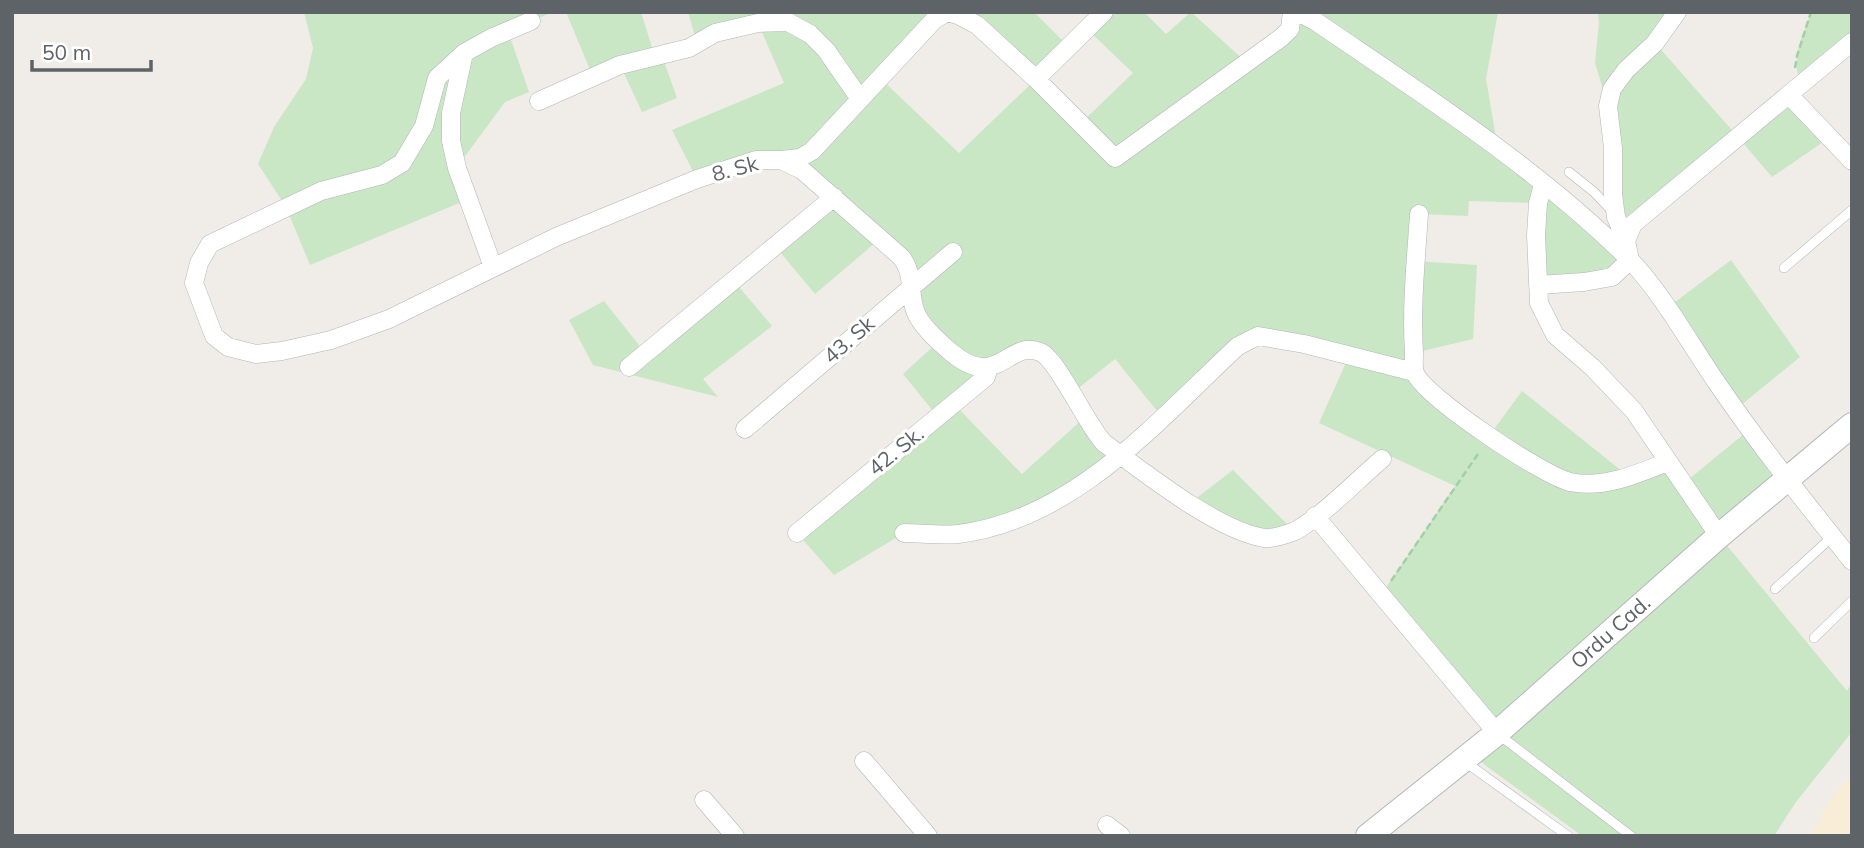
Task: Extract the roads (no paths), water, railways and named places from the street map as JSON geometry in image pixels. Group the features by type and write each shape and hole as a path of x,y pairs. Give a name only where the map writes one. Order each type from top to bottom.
{"main road":[{"name":"Ordu Cad.","path":"1368,836 1497,733 1719,536 1852,425"}],"street":[{"path":"781,160 800,158 812,151 934,20 947,12 977,25 1115,158 1283,37 1290,29 1292,12"},
{"path":"1036,79 1104,12"},
{"path":"1298,12 1440,107 1543,185 1630,260 1667,308 1787,479 1852,561"},
{"path":"1630,260 1616,217 1608,106 1612,89 1626,70 1655,43 1677,12"},
{"path":"493,267 457,168 451,141 452,113 464,52 531,21"},
{"path":"539,101 620,65 690,48 715,33 758,23 788,22 810,34 826,50 860,99"},
{"path":"1626,241 1633,224 1852,42"},
{"name":"8. Sk","path":"464,52 437,78 424,126 402,163 382,174 321,191 210,244 198,263 194,283 214,336 228,347 257,354 331,341 389,319 556,237 697,179 756,160 781,160 802,170 901,257 908,266 916,314 940,341 970,366 989,367"},
{"path":"1795,90 1852,161"},
{"path":"1543,185 1538,203 1536,235 1539,303 1555,335 1592,367 1634,411 1719,536"},
{"path":"629,368 834,197"},
{"path":"1419,214 1413,320 1414,372 1425,388 1514,455 1569,482 1600,484 1667,462"},
{"name":"43. Sk","path":"746,429 953,252"},
{"path":"1538,285 1612,277 1630,260"},
{"path":"904,533 956,534 986,528 1042,509 1087,482 1238,346 1258,336 1304,344 1414,372"},
{"path":"989,367 1024,351 1041,352 1055,363 1095,433 1120,455 1168,489 1240,530 1267,538 1294,531 1382,459"},
{"name":"42. Sk.","path":"797,533 986,377 989,367"},
{"path":"1315,516 1497,733"},
{"path":"864,761 928,836"},
{"path":"704,800 735,836"}],"lane":[{"path":"1569,172 1594,192 1616,217"},
{"path":"1784,268 1852,210"},
{"path":"1775,589 1832,537"},
{"path":"1814,638 1852,601"},
{"path":"1497,733 1631,836"},
{"path":"1463,760 1567,836"}]}
